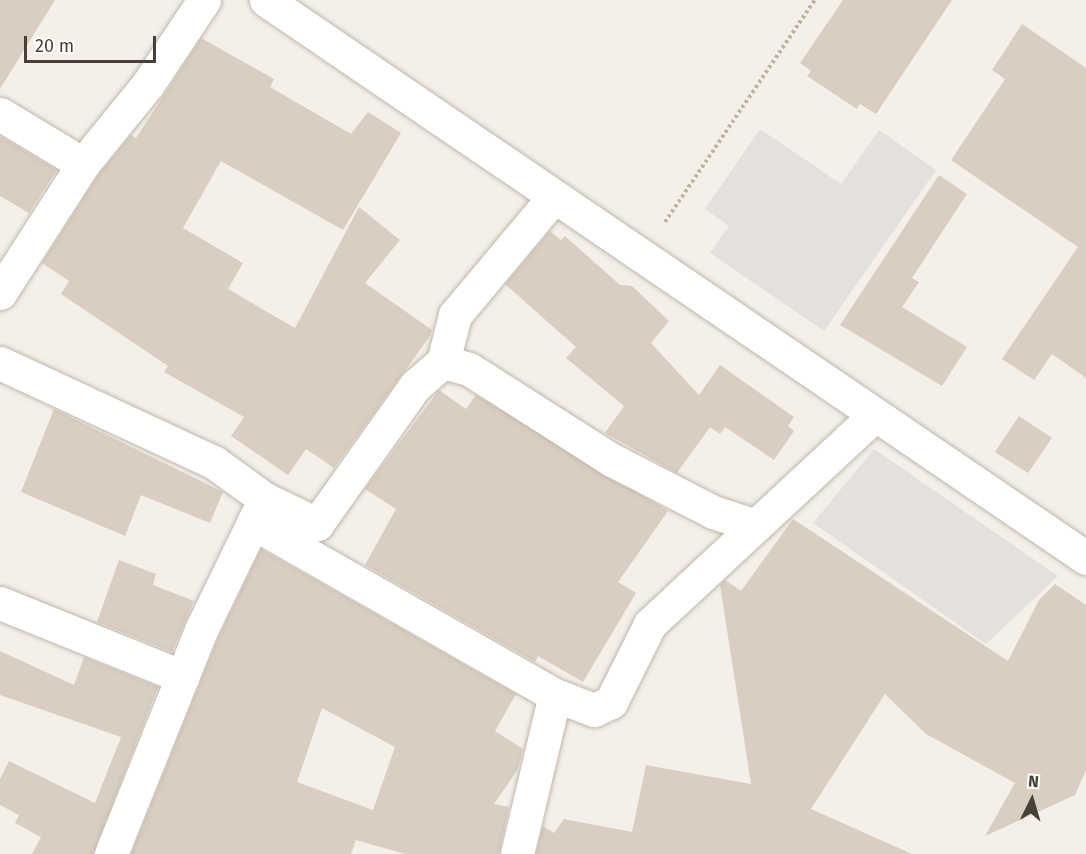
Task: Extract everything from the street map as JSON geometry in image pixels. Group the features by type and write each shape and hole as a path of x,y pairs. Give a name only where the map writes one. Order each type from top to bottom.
{"street":[{"path":"0,293 83,164 148,84 204,0"},
{"path":"266,0 641,258 1086,558"},
{"path":"0,114 83,164"},
{"path":"259,511 316,524 415,386 443,362 455,315 553,198"},
{"path":"443,362 469,369 612,460 713,512 753,525"},
{"path":"0,363 214,464 259,511 555,694 594,710 611,702 650,624 753,525 874,416"},
{"path":"111,854 183,677 259,511"},
{"path":"0,603 183,677"},
{"path":"517,854 555,694"}],"path":[{"path":"641,258 814,0"}],"shaded area":[{"path":"760,129 841,184 879,130 936,170 824,331 710,253 729,226 705,209"},
{"path":"874,449 1058,576 986,644 813,523"}],"building":[{"path":"0,0 55,0 0,89"},
{"path":"843,0 952,0 876,114 860,104 857,109 807,76 811,71 800,63"},
{"path":"1022,24 1086,68 1086,378 1052,354 1034,380 1002,359 1078,247 951,160 1005,79 992,70"},
{"path":"201,38 274,79 270,87 351,134 368,112 401,133 343,230 221,161 183,228 243,263 228,289 295,328 359,207 400,240 365,283 432,330 430,336 334,468 306,449 288,475 231,436 244,417 164,372 168,366 61,294 69,281 42,263 98,175 131,135 136,138"},
{"path":"0,136 57,170 29,213 0,196"},
{"path":"939,175 967,194 912,278 919,282 902,307 967,347 942,386 840,325"},
{"path":"550,231 561,240 565,236 620,285 632,286 669,321 651,343 699,395 720,365 794,417 788,426 794,431 774,460 725,427 720,434 710,427 677,473 605,433 624,406 566,358 576,347 505,284"},
{"path":"439,390 466,409 476,395 668,511 618,582 636,593 583,682 538,656 535,662 365,565 396,509 365,489"},
{"path":"54,409 223,492 210,523 141,495 125,536 21,492"},
{"path":"1019,416 1052,438 1028,473 995,452"},
{"path":"793,519 1008,661 1039,600 1055,584 1086,605 1086,770 1075,795 985,836 1015,783 926,734 885,694 811,809 912,854 536,854 543,826 554,833 564,819 632,832 646,765 751,784 720,585 725,580 741,591"},
{"path":"261,549 516,694 495,731 523,749 518,769 494,804 509,807 499,854 405,854 356,840 351,854 131,854 219,636","holes":["322,708 395,747 373,810 297,782"]},
{"path":"119,560 156,574 153,585 194,601 172,652 97,622"},
{"path":"0,651 74,685 84,657 158,687 93,854 32,854 41,837 15,823 19,815 0,805 0,779 9,761 95,803 121,737 0,695"}]}
